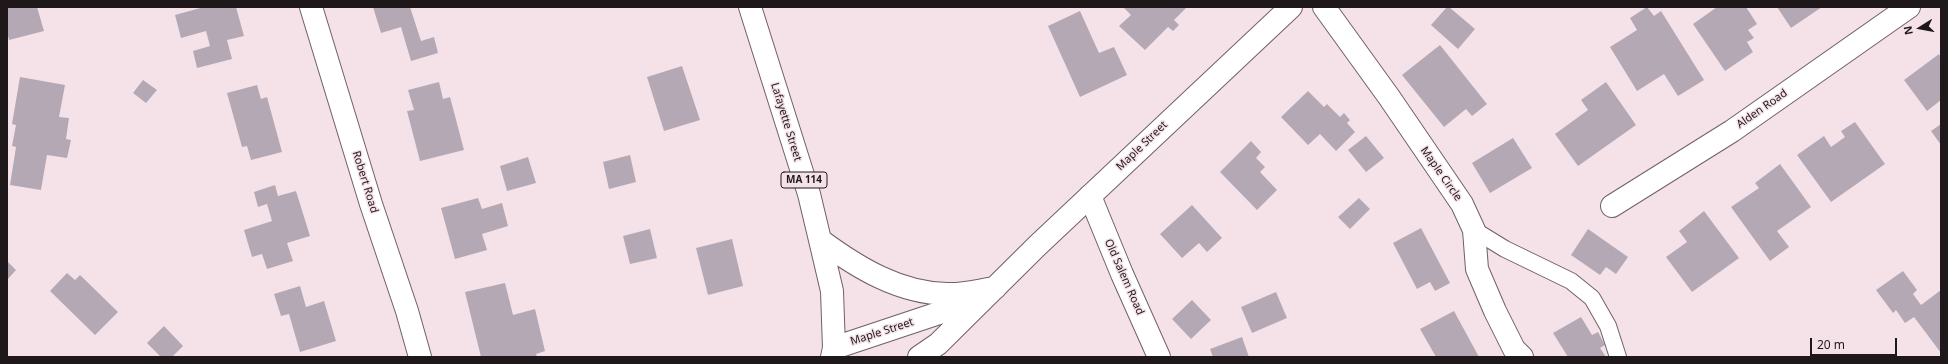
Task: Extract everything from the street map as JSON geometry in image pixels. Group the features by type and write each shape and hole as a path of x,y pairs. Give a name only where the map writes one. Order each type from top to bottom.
{"street":[{"name":"Robert Road","path":"311,7 371,204 408,311 420,357"},
{"name":"Lafayette Street","path":"750,7 809,194 832,291 833,352"},
{"name":"Maple Street","path":"920,357 938,344 1090,196 1291,7"},
{"name":"Maple Circle","path":"1324,7 1389,97 1462,204 1474,230 1477,269 1514,349 1522,357"},
{"name":"Alden Road","path":"1612,206 1732,131 1909,7"},
{"name":"Old Salem Road","path":"1090,196 1122,274 1159,357"},
{"path":"820,240 853,264 913,291 948,294 995,288"},
{"name":"Maple Street","path":"833,352 942,312 995,288"}],"lane":[{"path":"1474,230 1505,249 1571,281 1592,298 1608,326 1618,357"}],"building":[{"path":"7,7 37,7 44,31 9,40 7,32"},
{"path":"204,7 236,7 244,36 227,40 232,59 197,68 193,51 210,46 206,31 181,38 175,15"},
{"path":"373,7 410,7 421,41 434,37 438,53 411,61 401,27 381,33"},
{"path":"1123,7 1187,7 1174,20 1179,25 1173,31 1168,27 1145,50 1119,26 1131,15"},
{"path":"1447,7 1449,7 1475,29 1458,49 1431,25"},
{"path":"1647,7 1654,16 1661,11 1704,80 1678,96 1664,74 1637,91 1610,47 1637,30 1630,18"},
{"path":"1717,7 1746,7 1757,24 1748,30 1754,38 1747,42 1753,52 1725,71 1693,24"},
{"path":"1777,7 1822,7 1791,28"},
{"path":"1080,11 1099,53 1114,47 1127,75 1080,97 1048,26"},
{"path":"1440,45 1487,104 1472,116 1466,109 1444,127 1402,75"},
{"path":"1939,54 1941,58 1941,100 1927,111 1904,80"},
{"path":"682,66 700,120 664,131 647,77"},
{"path":"20,77 65,85 59,117 69,118 66,139 71,140 67,158 47,155 41,190 10,185 16,147 12,146 16,125 12,124"},
{"path":"143,80 157,90 146,103 133,93"},
{"path":"439,82 443,99 450,97 464,150 420,161 407,111 414,110 408,90"},
{"path":"1606,82 1636,125 1578,166 1555,134 1588,110 1581,100"},
{"path":"257,85 261,99 267,97 282,152 251,160 247,146 242,147 227,93"},
{"path":"1308,91 1324,107 1327,104 1340,117 1344,113 1350,120 1347,123 1355,132 1336,151 1320,134 1308,145 1281,117"},
{"path":"1855,122 1885,164 1831,202 1797,155 1824,136 1831,147 1845,137 1841,131"},
{"path":"1941,124 1941,145 1931,131"},
{"path":"1366,136 1384,158 1366,172 1348,150"},
{"path":"1513,138 1532,168 1490,193 1472,163"},
{"path":"1251,141 1261,152 1256,158 1265,167 1260,172 1277,190 1257,210 1220,172"},
{"path":"630,155 636,182 609,189 603,162"},
{"path":"528,157 536,183 507,191 500,166"},
{"path":"1780,164 1811,207 1777,231 1789,247 1770,261 1731,207 1759,188 1755,183"},
{"path":"275,185 278,196 296,191 310,236 287,243 293,261 267,269 262,254 252,257 244,230 272,221 267,204 258,207 254,192"},
{"path":"478,198 482,209 502,203 508,226 482,234 487,250 455,259 441,208"},
{"path":"1359,198 1370,209 1350,229 1338,217"},
{"path":"1192,205 1222,238 1207,252 1199,243 1182,258 1160,234"},
{"path":"1704,211 1739,258 1692,292 1666,257 1687,242 1679,231"},
{"path":"1421,228 1450,283 1435,291 1430,282 1417,289 1393,243"},
{"path":"650,229 657,258 630,264 623,236"},
{"path":"1588,229 1628,257 1616,274 1606,267 1600,275 1571,255"},
{"path":"732,239 743,286 708,295 696,248"},
{"path":"7,261 16,270 7,280"},
{"path":"1903,271 1917,290 1913,294 1921,305 1941,290 1941,353 1914,317 1905,323 1896,310 1893,313 1876,290"},
{"path":"67,273 75,280 80,275 118,312 95,335 50,291"},
{"path":"505,283 513,315 535,309 545,351 536,354 537,357 481,357 465,292"},
{"path":"300,286 306,307 324,301 336,341 300,352 289,314 281,316 274,294"},
{"path":"1276,292 1287,318 1252,333 1241,307"},
{"path":"1192,300 1211,320 1191,339 1172,319"},
{"path":"1454,311 1479,357 1436,357 1420,329"},
{"path":"1581,317 1592,335 1598,332 1605,345 1600,348 1606,357 1568,357 1553,333"},
{"path":"164,326 183,346 172,357 161,357 147,343"},
{"path":"1242,337 1249,357 1213,357 1210,349"}]}
